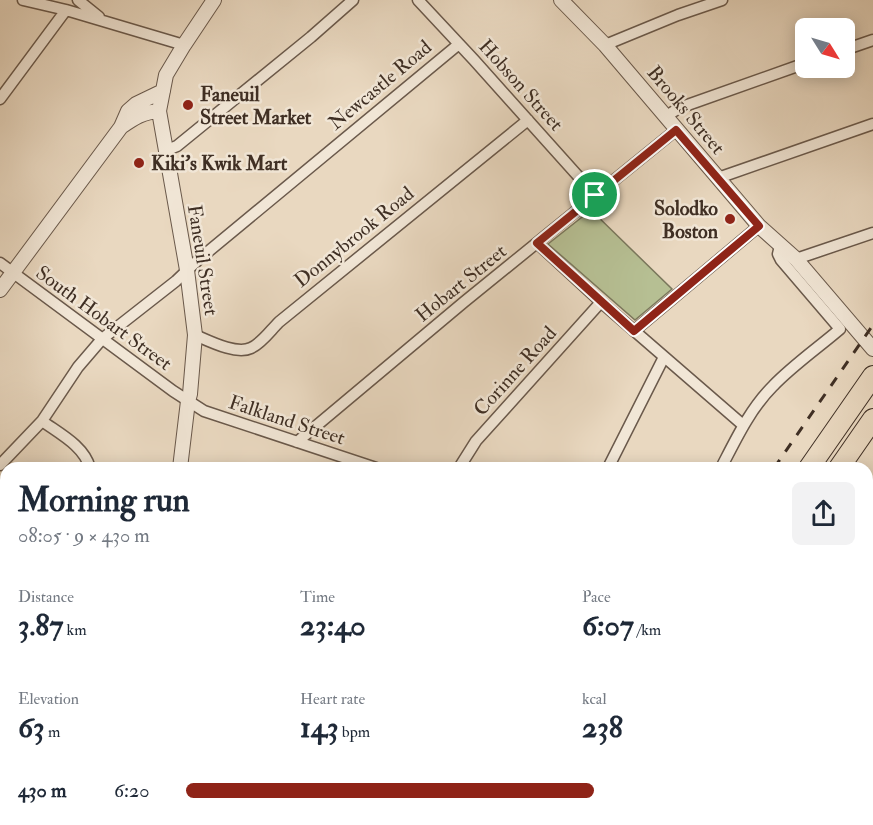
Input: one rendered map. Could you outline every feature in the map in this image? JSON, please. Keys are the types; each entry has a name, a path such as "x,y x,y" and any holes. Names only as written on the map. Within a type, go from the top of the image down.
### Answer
{"highway":[{"path":"814,462 873,376"},
{"path":"843,462 873,419"}],"street":[{"path":"24,0 184,45"},
{"path":"78,0 104,21"},
{"name":"Faneuil Street","path":"181,462 195,335 187,270 159,111 166,75 214,0"},
{"path":"166,150 177,146 353,0"},
{"name":"Hobson Street","path":"418,0 595,195"},
{"name":"Brooks Street","path":"561,0 605,45 759,226 796,260 873,349"},
{"path":"605,45 722,0"},
{"path":"0,99 66,10"},
{"path":"855,46 873,40"},
{"name":"Newcastle Road","path":"3,462 42,421 78,367 102,339 459,44"},
{"path":"665,117 679,108 795,67"},
{"path":"0,290 121,127 128,111 136,104 163,91"},
{"path":"121,127 139,115 159,111"},
{"name":"Donnybrook Road","path":"195,335 241,351 251,348 279,322 528,120"},
{"path":"718,178 873,124"},
{"name":"Hobart Street","path":"297,442 464,302 676,130"},
{"path":"634,331 759,226"},
{"path":"796,260 873,233"},
{"path":"537,243 601,302 743,425 724,462"},
{"name":"Brooks Street","path":"743,425 773,386 840,329 782,262 778,254 780,246"},
{"name":"South Hobart Street","path":"0,264 188,401"},
{"name":"Corinne Road","path":"462,462 476,441 601,302"},
{"path":"611,462 664,357"},
{"name":"Falkland Street","path":"188,401 204,411 358,462"},
{"path":"42,421 79,448 89,462"}],"green space":[{"path":"591,210 672,289 635,320 548,244"}],"railway":[{"path":"778,462 873,325"}],"place":[{"name":"Faneuil Street Market","path":"188,105"},
{"name":"Kiki's Kwik Mart","path":"139,163"},
{"name":"Solodko Boston","path":"730,219"}],"route":[{"path":"676,130 759,226 634,331 537,243 595,195 676,130"}]}
